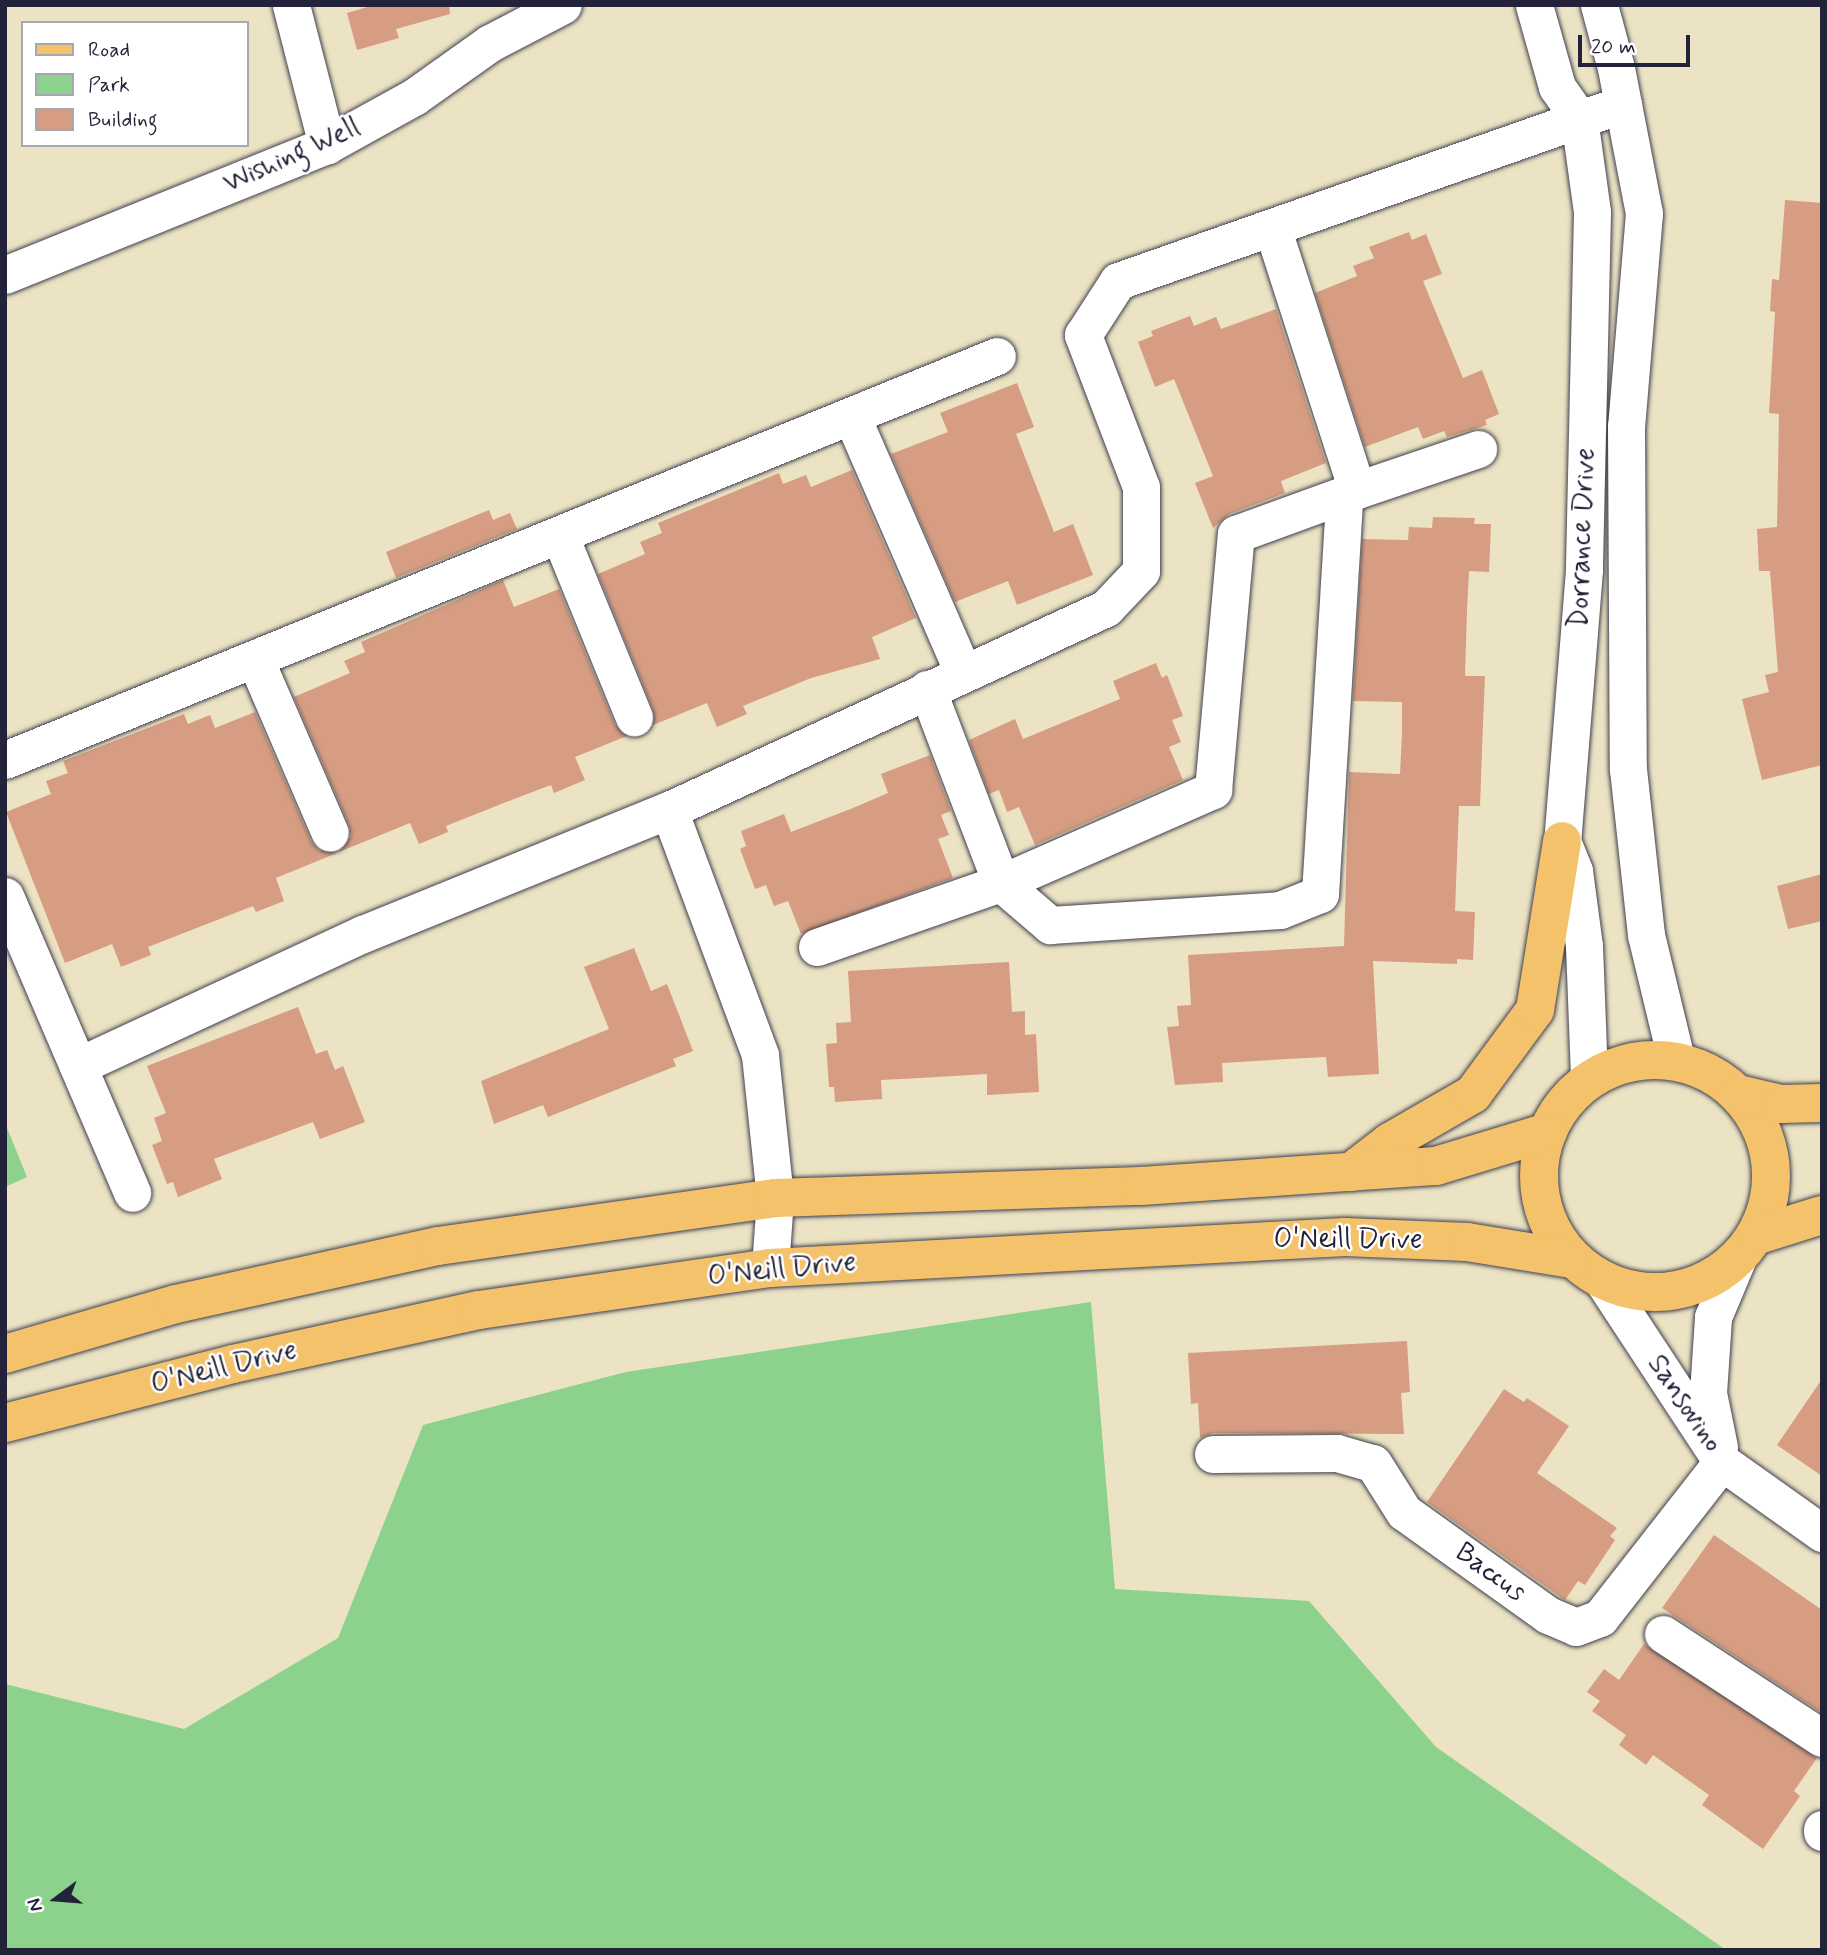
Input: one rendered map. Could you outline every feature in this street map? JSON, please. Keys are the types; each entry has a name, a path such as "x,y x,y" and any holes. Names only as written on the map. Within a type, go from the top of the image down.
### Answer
{"main road":[{"path":"1351,1172 1390,1142 1473,1094 1535,1010 1562,841"},
{"name":"O'Neill Drive","path":"1748,1248 1768,1195 1767,1157 1757,1124 1738,1094 1710,1071 1676,1059 1604,1068 1574,1090 1548,1132 1541,1155 1541,1193 1572,1259 1605,1284 1639,1294 1678,1293 1748,1248 1822,1215"},
{"name":"O'Neill Drive","path":"1738,1094 1781,1104 1822,1103"},
{"path":"5,1354 176,1304 438,1245 775,1198 1142,1186 1436,1166 1548,1132"},
{"name":"O'Neill Drive","path":"5,1423 233,1364 479,1310 769,1268 1345,1237 1467,1242 1572,1259"}],"street":[{"path":"291,5 327,145"},
{"name":"Wishing Well","path":"5,275 327,145 414,97 490,43 563,5"},
{"name":"Dorrance Drive","path":"1534,5 1557,87 1578,118 1592,212 1584,556 1562,841 1574,871 1584,946 1589,1079"},
{"name":"Dorrance Drive","path":"1599,5 1623,104 1644,214 1626,426 1628,769 1646,935 1676,1059"},
{"path":"78,1066 363,934 669,810 1106,608 1141,571 1140,488 1083,335 1118,281 1623,104"},
{"path":"927,689 1001,883 1050,925 1280,910 1320,894 1351,493 1272,227"},
{"path":"5,760 997,356"},
{"path":"852,417 963,673"},
{"path":"817,947 1001,883 1213,790 1236,534 1478,449"},
{"path":"560,536 634,717"},
{"path":"255,659 330,834"},
{"path":"669,810 761,1055 775,1198 769,1268"},
{"path":"5,896 132,1193"},
{"name":"Sansovino","path":"1721,1462 1708,1393 1713,1317 1748,1248"},
{"name":"Sansovino","path":"1605,1284 1721,1462"},
{"name":"Baccus","path":"1213,1454 1337,1453 1373,1462 1404,1512 1548,1615 1576,1627 1600,1618 1721,1462"},
{"path":"1721,1462 1822,1533"},
{"path":"1663,1634 1822,1738"}],"green space":[{"path":"5,1123 27,1177 5,1187"},
{"path":"1091,1302 1115,1589 1309,1601 1436,1747 1726,1950 5,1950 5,1684 184,1729 338,1638 423,1425 626,1372"}],"building":[{"path":"374,5 449,5 450,14 396,29 399,38 357,50 347,13"},
{"path":"1785,200 1822,203 1822,765 1762,780 1742,699 1769,692 1765,675 1778,672 1770,571 1759,571 1757,529 1777,527 1779,414 1769,413 1775,312 1770,311 1772,279 1779,280"},
{"path":"1409,232 1412,240 1426,234 1442,274 1423,281 1463,378 1482,370 1499,414 1485,420 1487,425 1447,437 1444,431 1423,439 1418,427 1365,447 1315,293 1357,276 1353,266 1374,258 1369,247"},
{"path":"1276,309 1326,463 1281,481 1285,493 1229,514 1213,528 1195,483 1213,476 1174,379 1155,387 1138,342 1153,336 1151,331 1190,316 1194,326 1216,317 1221,329"},
{"path":"1017,383 1034,427 1016,434 1054,532 1073,524 1093,575 1017,605 1008,581 955,602 891,454 948,432 940,413"},
{"path":"852,470 916,618 872,637 880,659 811,678 743,706 747,714 717,727 707,703 653,725 653,709 598,574 645,554 640,542 662,533 658,523 779,473 783,484 806,475 811,487"},
{"path":"489,510 493,520 510,513 517,529 396,578 386,552"},
{"path":"1433,517 1475,518 1474,524 1491,524 1489,572 1469,571 1467,610 1465,676 1485,676 1480,806 1459,806 1455,911 1475,912 1473,960 1457,959 1457,964 1373,961 1379,1074 1328,1077 1326,1057 1287,1059 1222,1063 1223,1082 1175,1085 1167,1027 1179,1026 1177,1006 1191,1005 1188,955 1344,946 1349,772 1400,774 1402,734 1402,702 1353,701 1362,539 1408,540 1409,527 1432,528"},
{"path":"503,580 514,607 559,589 615,725 627,736 575,757 585,780 554,793 551,785 446,826 448,832 419,844 410,823 339,852 351,836 349,825 294,697 350,673 344,661 365,652 361,642"},
{"path":"1156,663 1162,678 1167,675 1183,716 1172,720 1181,742 1169,747 1183,780 1035,845 1019,807 1007,812 999,790 989,794 969,740 1015,719 1023,739 1120,699 1113,681"},
{"path":"255,712 311,841 318,850 337,853 276,878 284,901 256,912 253,906 148,947 151,955 121,967 112,944 65,963 6,812 51,794 46,781 68,773 63,761 184,714 188,724 210,715 215,728"},
{"path":"930,755 951,811 941,815 949,835 938,839 953,878 801,934 788,901 774,906 766,885 755,889 740,849 746,846 741,831 784,814 791,832 853,808 888,793 881,774"},
{"path":"1822,874 1822,921 1788,929 1777,886"},
{"path":"634,948 651,991 667,984 693,1051 673,1059 676,1066 548,1117 543,1105 494,1124 481,1081 609,1029 584,967"},
{"path":"1009,962 1012,1012 1025,1011 1025,1035 1036,1034 1039,1092 987,1095 987,1074 881,1080 882,1099 835,1102 834,1087 829,1087 826,1044 837,1043 836,1023 851,1022 848,971"},
{"path":"298,1007 316,1054 327,1050 335,1070 343,1066 365,1122 320,1139 313,1122 214,1159 222,1179 178,1197 173,1182 167,1184 152,1145 162,1141 154,1118 166,1113 147,1066"},
{"path":"1407,1341 1410,1392 1401,1393 1404,1434 1213,1433 1200,1438 1198,1403 1191,1404 1188,1353"},
{"path":"1822,1379 1822,1476 1777,1445"},
{"path":"1504,1389 1524,1402 1527,1398 1569,1426 1537,1473 1617,1528 1610,1536 1615,1540 1585,1585 1578,1581 1565,1600 1427,1502"},
{"path":"1714,1535 1822,1610 1822,1713 1662,1608"},
{"path":"1644,1644 1817,1758 1794,1791 1800,1796 1763,1849 1702,1805 1709,1795 1653,1755 1646,1765 1619,1745 1626,1735 1592,1711 1600,1701 1587,1692 1604,1669 1619,1680"}]}
